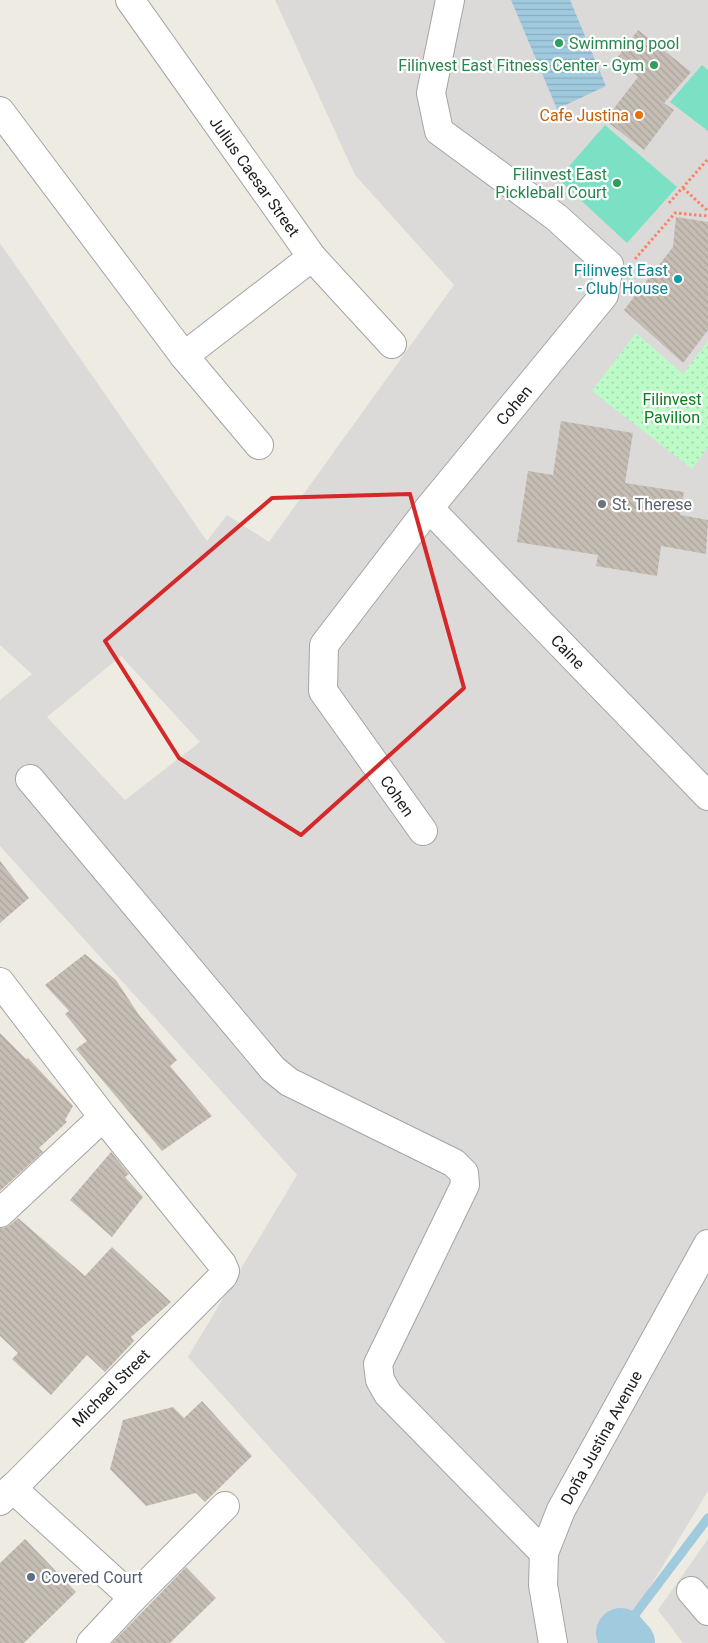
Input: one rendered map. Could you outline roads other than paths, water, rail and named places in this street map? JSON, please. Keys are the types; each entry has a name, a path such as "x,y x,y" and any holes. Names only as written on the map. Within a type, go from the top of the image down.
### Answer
{"street":[{"name":"Julius Caesar Street","path":"130,0 312,257 392,344"},
{"name":"Cohen","path":"422,831 323,691 324,645 429,508 604,295 609,265 556,217 439,131 432,93 450,0"},
{"path":"0,111 184,356 260,445"},
{"path":"184,356 312,257"},
{"name":"Caine","path":"429,508 708,796"},
{"path":"30,779 273,1069 289,1082 454,1163 464,1173 465,1185 378,1364 380,1380 388,1394 544,1553"},
{"path":"0,982 103,1117 0,1213"},
{"name":"Michael Street","path":"6,1494 222,1276 224,1270 222,1264 103,1117"},
{"name":"Doña Justina Avenue","path":"553,1640 543,1585 544,1553 561,1510 708,1244"},
{"path":"6,1494 133,1598"},
{"path":"91,1643 225,1506"}],"water":[{"name":"Swimming pool","path":"511,0 570,0 606,86 557,109"}],"waterway":[{"path":"611,1643 621,1633 708,1518"},
{"path":"621,1633 630,1643"}],"place":[{"name":"Swimming pool","path":"559,43"},
{"name":"Filinvest East Fitness Center - Gym","path":"654,65"},
{"name":"Cafe Justina","path":"639,115"},
{"name":"Filinvest East Pickleball Court","path":"617,183"},
{"name":"Filinvest East - Club House","path":"678,279"},
{"name":"St. Therese","path":"602,504"},
{"name":"Covered Court","path":"31,1577"}],"park label":[{"name":"Filinvest Pavilion","path":"672,408"}]}
